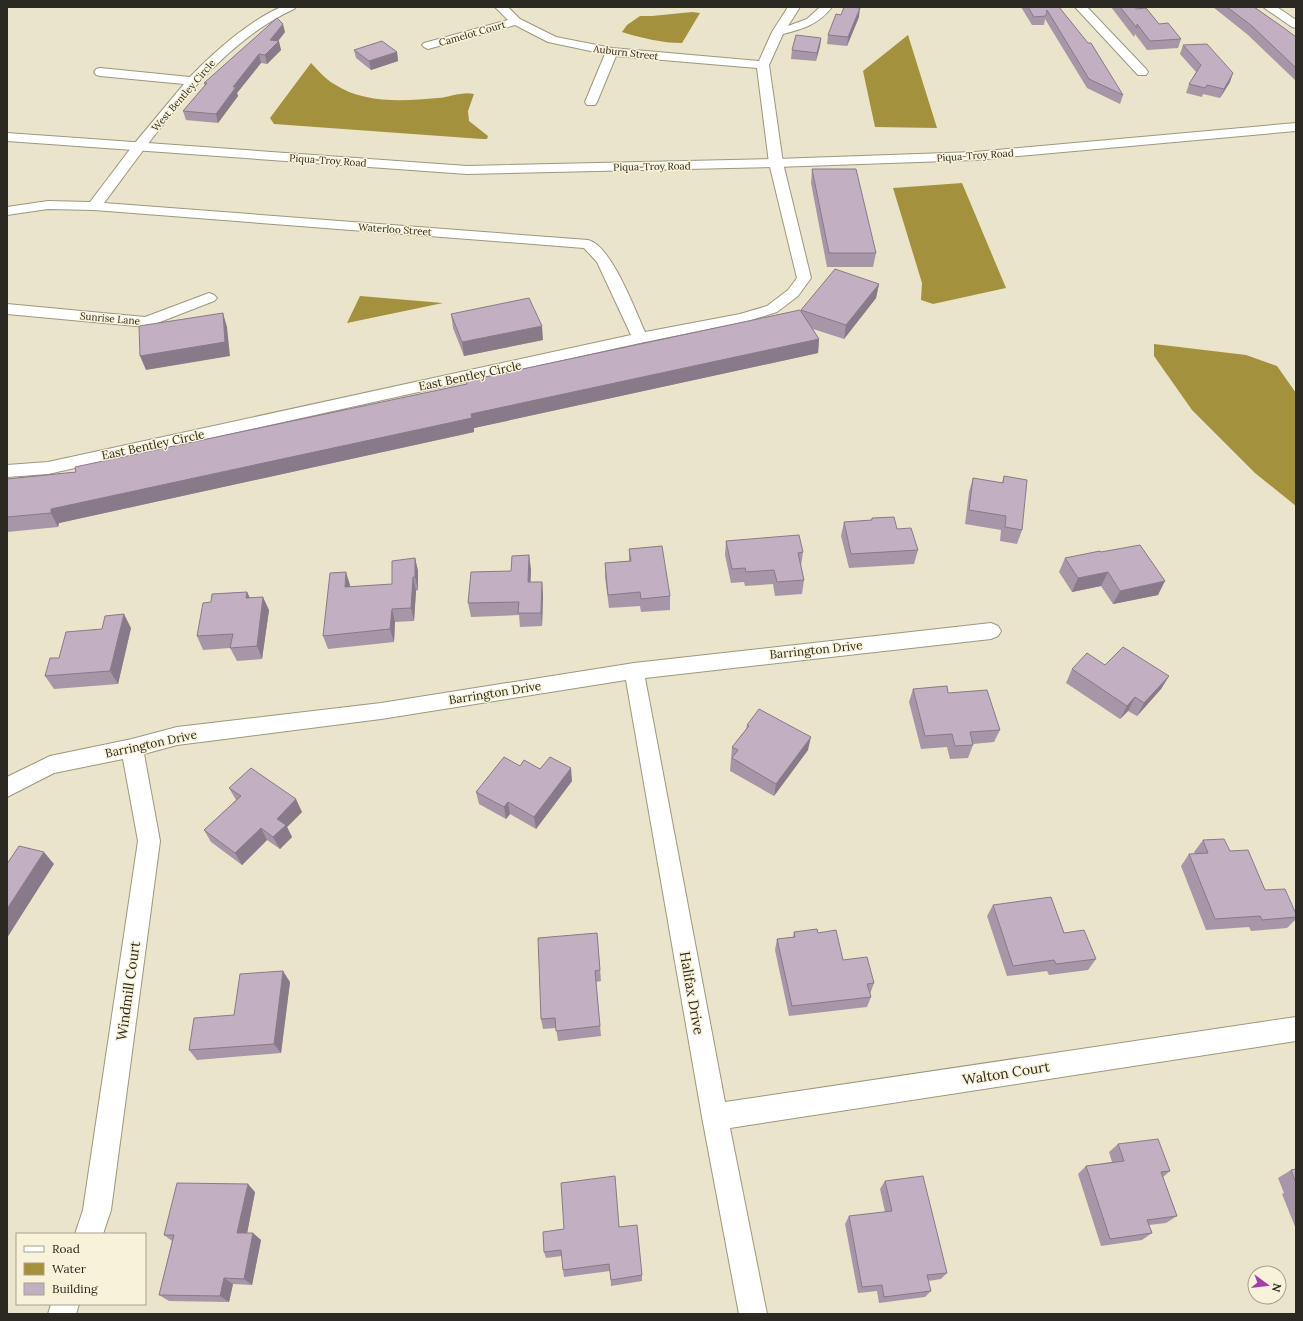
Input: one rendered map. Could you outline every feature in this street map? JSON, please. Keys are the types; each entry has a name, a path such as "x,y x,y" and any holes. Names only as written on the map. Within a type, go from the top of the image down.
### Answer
{"street":[{"path":"261,7 272,15"},
{"name":"West Bentley Circle","path":"139,147 193,81 216,57 272,15 290,7"},
{"name":"Auburn Street","path":"501,7 516,21 552,40 612,52 763,65"},
{"path":"776,163 763,65 778,32 794,7"},
{"path":"778,32 809,23 821,15 826,7"},
{"path":"1081,7 1142,72"},
{"path":"1269,7 1296,25"},
{"name":"Camelot Court","path":"428,45 516,21"},
{"path":"591,102 612,52"},
{"path":"100,72 193,81"},
{"name":"Piqua-Troy Road","path":"7,137 468,170 776,163 975,156 1296,127"},
{"path":"7,211 48,205 94,206 139,147"},
{"name":"East Bentley Circle","path":"7,471 48,468 772,309 793,293 804,278 776,163"},
{"name":"Waterloo Street","path":"94,206 588,244 604,260 640,338"},
{"name":"Sunrise Lane","path":"7,309 147,322 208,298"},
{"name":"Barrington Drive","path":"7,788 50,765 132,748 176,736 381,711 634,671 992,631"},
{"name":"Halifax Drive","path":"634,671 715,1117 753,1314"},
{"name":"Windmill Court","path":"89,1233 97,1210 149,842 132,748"},
{"name":"Walton Court","path":"715,1117 1296,1029"}],"water":[{"path":"692,12 700,13 682,43 652,40 622,32 627,25 640,16"},
{"path":"908,35 937,128 875,127 863,71"},
{"path":"311,63 334,84 358,95 371,98 384,100 412,100 438,98 465,93 474,94 468,111 469,121 488,136 487,139 274,124 270,118"},
{"path":"962,183 1006,288 933,304 921,300 922,283 893,188"},
{"path":"360,296 443,303 347,323"},
{"path":"1154,344 1246,355 1277,366 1296,393 1296,506 1255,473 1192,410 1154,356"}],"building":[{"path":"844,7 860,8 848,37 828,35 836,14 841,15"},
{"path":"1028,7 1059,7 1088,43 1091,43 1123,95 1089,79 1047,10 1046,16 1034,17"},
{"path":"1120,7 1136,7 1136,9 1146,8 1159,24 1168,23 1181,39 1150,41 1137,24 1137,28"},
{"path":"1227,7 1254,7 1296,37 1296,68 1252,26"},
{"path":"277,18 283,24 270,40 279,41 265,55 259,54 233,87 236,87 216,114 183,111 207,83 204,83"},
{"path":"796,35 821,38 817,53 792,50"},
{"path":"382,41 397,52 369,61 354,50"},
{"path":"1207,44 1233,73 1224,89 1207,85 1205,88 1189,84 1201,65 1183,45"},
{"path":"812,169 856,169 876,253 829,253"},
{"path":"835,269 879,284 846,325 801,310"},
{"path":"529,298 542,326 462,342 451,314"},
{"path":"800,310 819,339 471,414 472,418 51,509 51,513 7,517 7,479 76,472 75,467 467,384 466,381"},
{"path":"223,313 225,342 140,356 139,326"},
{"path":"1004,476 1027,480 1022,530 1005,527 1006,516 969,510 973,478 1003,483"},
{"path":"894,517 897,529 911,528 918,550 851,554 844,522"},
{"path":"799,535 803,552 798,553 804,580 777,582 774,570 746,572 745,568 732,569 726,541"},
{"path":"1140,545 1165,581 1120,591 1108,572 1078,578 1065,558 1100,551"},
{"path":"662,546 670,596 641,599 640,592 608,595 605,563 631,561 629,549"},
{"path":"529,555 528,582 542,582 541,613 518,613 519,602 468,603 471,572 511,571 512,556"},
{"path":"415,558 415,577 413,577 411,608 392,609 390,629 323,636 330,573 346,572 345,587 392,584 392,561"},
{"path":"247,592 246,598 263,597 257,646 230,648 233,634 197,636 203,603 211,602 212,594"},
{"path":"124,614 110,671 45,676 50,658 59,658 66,632 102,629 105,616"},
{"path":"1123,647 1169,676 1144,703 1135,697 1127,706 1072,669 1087,653 1105,665"},
{"path":"947,686 948,693 987,690 1000,730 970,732 973,745 955,746 952,734 925,736 913,689"},
{"path":"759,709 811,737 776,784 732,758 738,750 732,747 749,726 747,725"},
{"path":"504,757 520,766 524,760 540,769 550,757 571,768 534,817 508,802 504,807 476,792"},
{"path":"251,768 296,799 277,819 286,825 273,837 261,828 235,853 204,830 241,796 229,788"},
{"path":"1224,839 1230,851 1248,850 1265,890 1285,889 1296,917 1262,920 1260,916 1215,919 1189,854 1208,853 1203,840"},
{"path":"19,846 44,852 7,909 7,864"},
{"path":"1051,897 1064,933 1084,930 1096,959 1056,964 1054,960 1013,966 993,905"},
{"path":"817,929 818,933 836,930 843,960 867,957 874,983 867,984 871,997 792,1006 777,939 795,937 794,932"},
{"path":"597,933 600,970 595,971 600,1026 556,1031 555,1018 541,1019 538,938"},
{"path":"283,971 274,1044 189,1050 194,1018 234,1015 240,974"},
{"path":"1158,1139 1170,1171 1161,1172 1177,1216 1147,1220 1152,1233 1110,1239 1086,1166 1124,1161 1118,1144"},
{"path":"1296,1169 1296,1183 1291,1170"},
{"path":"615,1176 619,1227 637,1225 642,1275 611,1280 609,1264 563,1270 561,1250 544,1252 543,1232 564,1229 561,1183"},
{"path":"923,1176 947,1273 927,1275 931,1291 884,1297 882,1285 862,1287 849,1216 892,1211 885,1181"},
{"path":"177,1183 248,1184 237,1233 253,1233 244,1279 224,1278 220,1296 159,1295 174,1235 164,1235"}]}
